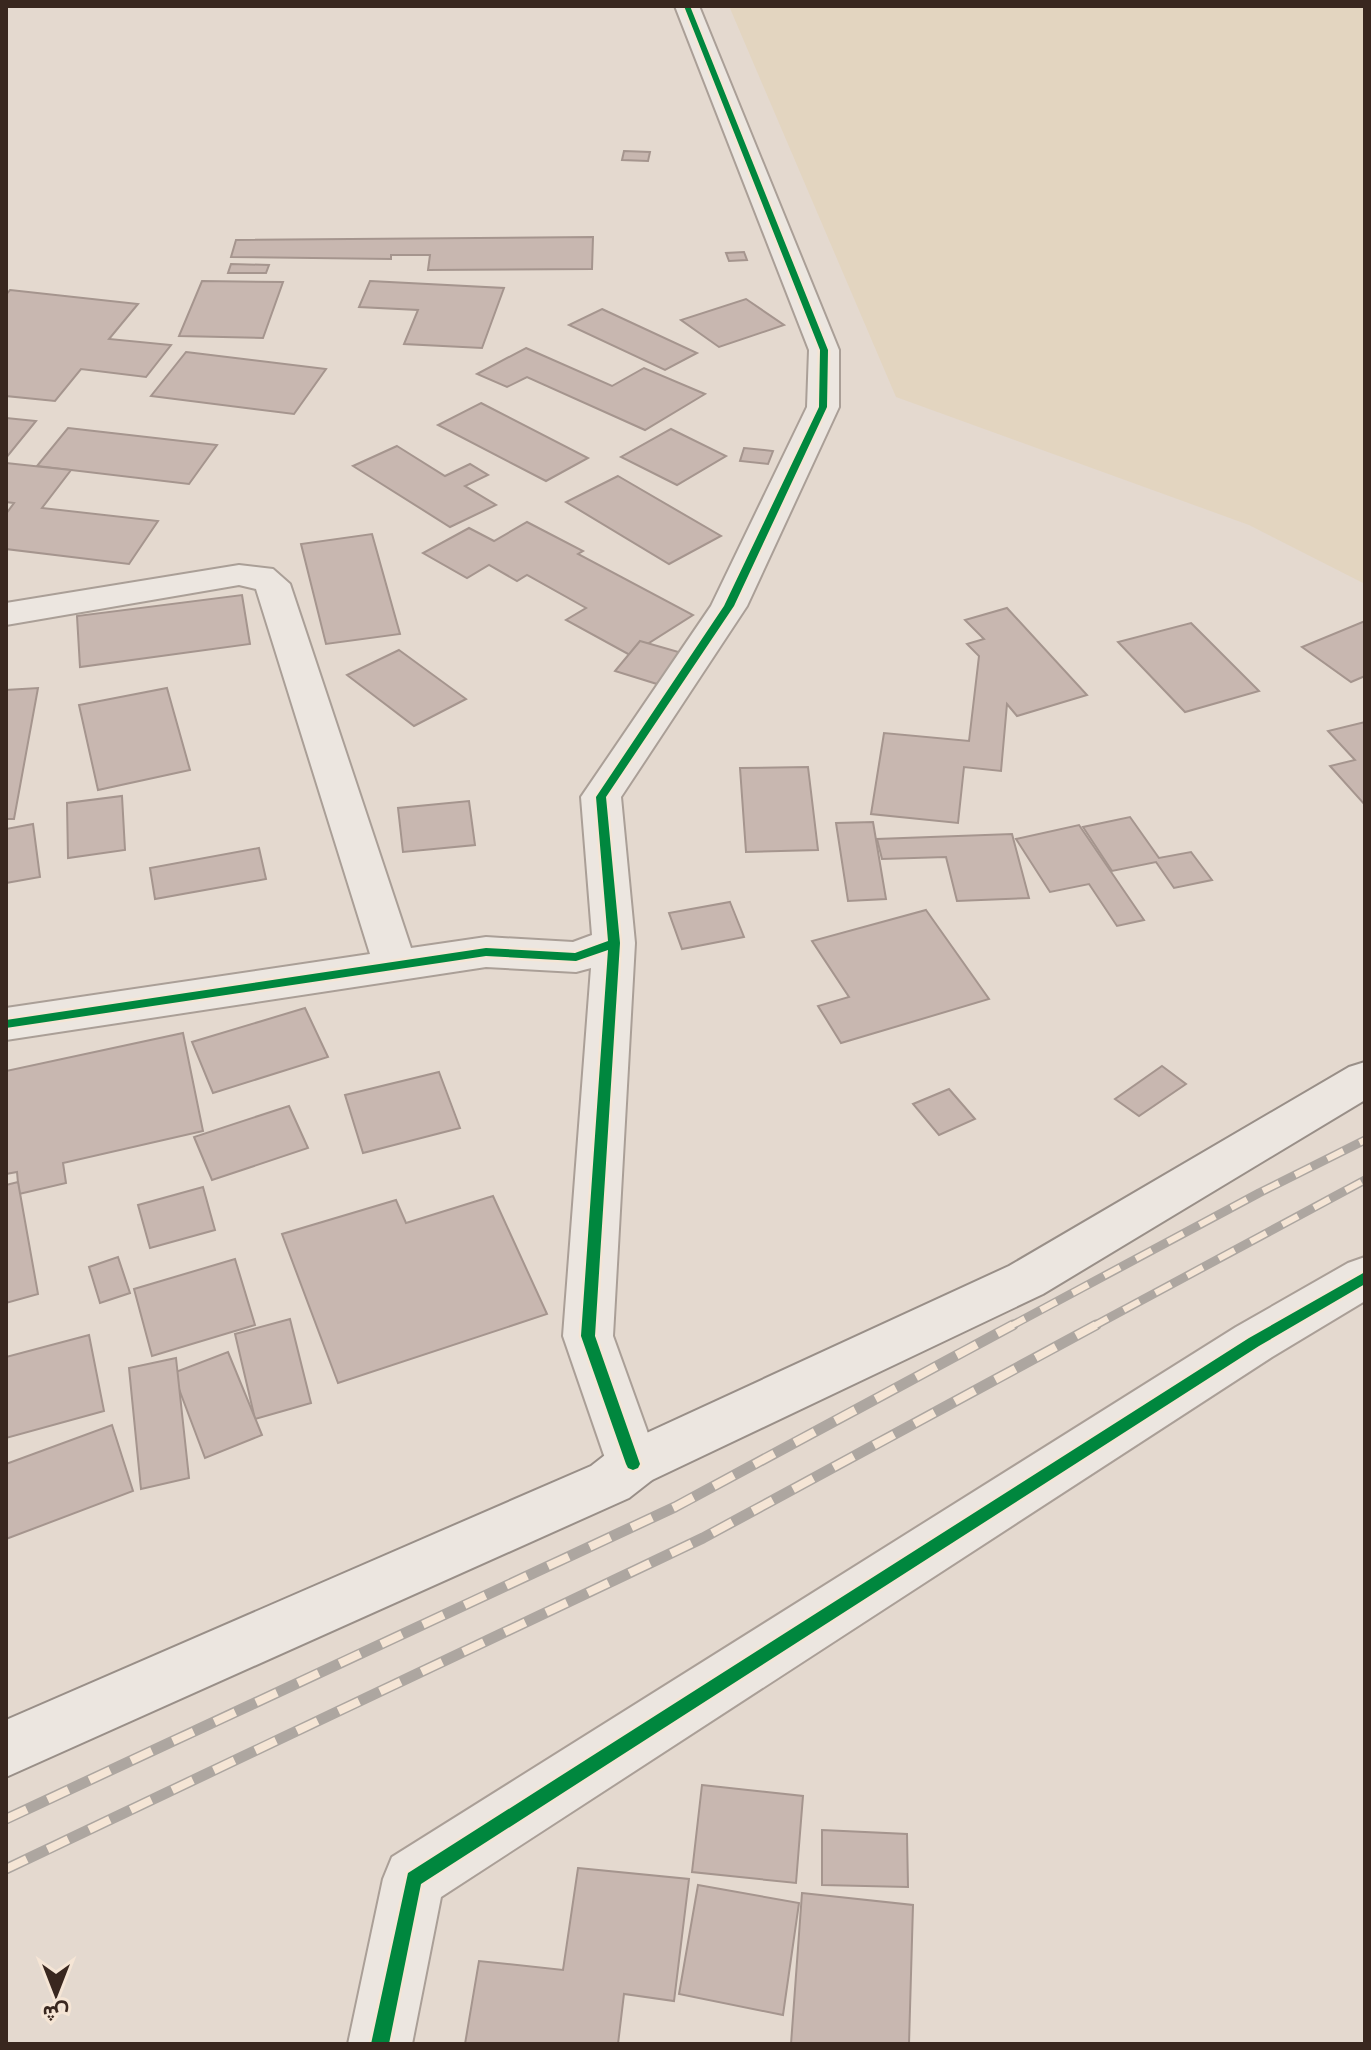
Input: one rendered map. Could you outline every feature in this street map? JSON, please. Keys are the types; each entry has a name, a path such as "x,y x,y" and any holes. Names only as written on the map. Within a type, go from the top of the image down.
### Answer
{"street":[{"path":"633,1464 588,1336 614,943 601,797 729,606 823,407 824,350 687,6"},
{"path":"6,614 239,575 261,576 272,584 395,966"},
{"path":"6,1024 486,952 576,957 614,943"},
{"path":"6,1749 610,1482 633,1464 1026,1280 1365,1079"},
{"path":"380,2044 414,1879 1254,1342 1365,1277"}],"shaded area":[{"path":"729,6 1365,6 1365,584 1249,525 896,397"}],"building":[{"path":"624,151 650,152 648,161 622,160"},
{"path":"593,237 592,269 428,270 430,255 391,255 391,259 231,257 236,240"},
{"path":"744,252 747,260 729,261 726,253"},
{"path":"231,264 269,265 266,273 228,273"},
{"path":"202,281 283,282 263,338 179,336"},
{"path":"370,281 504,288 482,348 404,344 418,310 359,307"},
{"path":"10,290 138,304 109,339 171,345 146,377 81,369 55,401 6,396 6,295"},
{"path":"746,299 784,325 719,347 681,320"},
{"path":"602,309 697,353 665,370 569,325"},
{"path":"526,348 612,386 644,368 705,394 645,430 527,377 507,387 477,374"},
{"path":"186,352 326,369 294,414 151,396"},
{"path":"481,403 588,458 546,481 438,425"},
{"path":"6,418 36,421 6,458"},
{"path":"68,428 217,445 189,484 37,466"},
{"path":"671,429 726,456 677,485 621,457"},
{"path":"397,446 445,476 470,464 488,475 465,486 496,505 450,527 353,466"},
{"path":"744,448 773,451 768,464 740,461"},
{"path":"6,463 71,470 42,508 158,521 129,564 6,549 6,514 14,503 6,502"},
{"path":"618,476 721,536 669,564 566,502"},
{"path":"527,522 583,551 578,554 693,615 630,655 566,620 586,608 527,575 517,581 489,565 467,578 423,553 469,528 494,541"},
{"path":"372,534 400,634 326,644 301,544"},
{"path":"242,595 250,644 80,667 77,616"},
{"path":"1007,608 1087,695 1017,716 1007,704 1001,771 964,767 958,823 871,814 884,733 969,741 979,656 967,644 984,639 965,620"},
{"path":"1365,621 1365,676 1351,682 1302,647"},
{"path":"1191,623 1259,691 1185,712 1118,642"},
{"path":"640,641 682,653 657,684 615,671"},
{"path":"399,650 466,699 414,726 347,675"},
{"path":"38,688 14,819 6,819 6,690"},
{"path":"167,688 190,770 98,790 79,705"},
{"path":"1365,722 1365,805 1330,766 1355,760 1328,731"},
{"path":"808,767 818,850 746,852 740,768"},
{"path":"122,796 125,850 68,858 67,803"},
{"path":"469,801 475,845 403,852 398,808"},
{"path":"1130,817 1159,858 1191,852 1212,880 1174,888 1156,862 1112,871 1083,827"},
{"path":"873,822 886,899 848,901 836,823"},
{"path":"33,824 40,877 6,883 6,829"},
{"path":"1079,825 1144,920 1117,926 1089,884 1050,892 1016,839"},
{"path":"1012,834 1029,898 957,901 946,857 882,859 877,839"},
{"path":"259,848 266,879 155,899 150,868"},
{"path":"730,902 744,937 682,949 669,913"},
{"path":"926,910 989,999 841,1043 818,1006 849,997 812,941"},
{"path":"305,1008 328,1057 213,1093 192,1042"},
{"path":"183,1033 203,1131 63,1163 66,1183 19,1194 17,1172 6,1174 6,1071"},
{"path":"1162,1066 1186,1084 1139,1116 1115,1099"},
{"path":"439,1072 460,1128 363,1153 345,1095"},
{"path":"949,1089 975,1119 939,1135 913,1104"},
{"path":"289,1106 308,1148 212,1180 194,1137"},
{"path":"18,1182 38,1294 6,1303 6,1185"},
{"path":"203,1187 215,1230 150,1248 138,1205"},
{"path":"493,1196 547,1314 338,1383 282,1234 396,1200 406,1223"},
{"path":"118,1257 130,1293 100,1303 89,1267"},
{"path":"235,1259 255,1325 152,1356 134,1289"},
{"path":"290,1319 311,1403 255,1419 235,1334"},
{"path":"89,1335 104,1411 6,1438 6,1357"},
{"path":"228,1352 262,1435 205,1458 173,1373"},
{"path":"176,1358 189,1478 141,1489 129,1368"},
{"path":"112,1425 133,1491 6,1539 6,1464"},
{"path":"702,1785 803,1796 796,1883 692,1872"},
{"path":"822,1830 907,1834 908,1887 822,1885"},
{"path":"578,1868 689,1879 674,2001 624,1994 618,2044 465,2044 479,1961 563,1970"},
{"path":"698,1885 799,1903 783,2015 679,1994"},
{"path":"802,1893 913,1905 909,2044 791,2044"}],"railway":[{"path":"1009,1327 1365,1140"},
{"path":"1092,1327 1365,1180"},
{"path":"6,1819 675,1507 1013,1325"},
{"path":"6,1869 703,1538 1096,1325"}],"cycle path":[{"path":"614,943 601,797 729,606 823,407 824,350 687,6"},
{"path":"6,1024 486,952 576,957 614,943 588,1336 633,1464"},
{"path":"380,2044 414,1879 1254,1342 1365,1277"}]}
